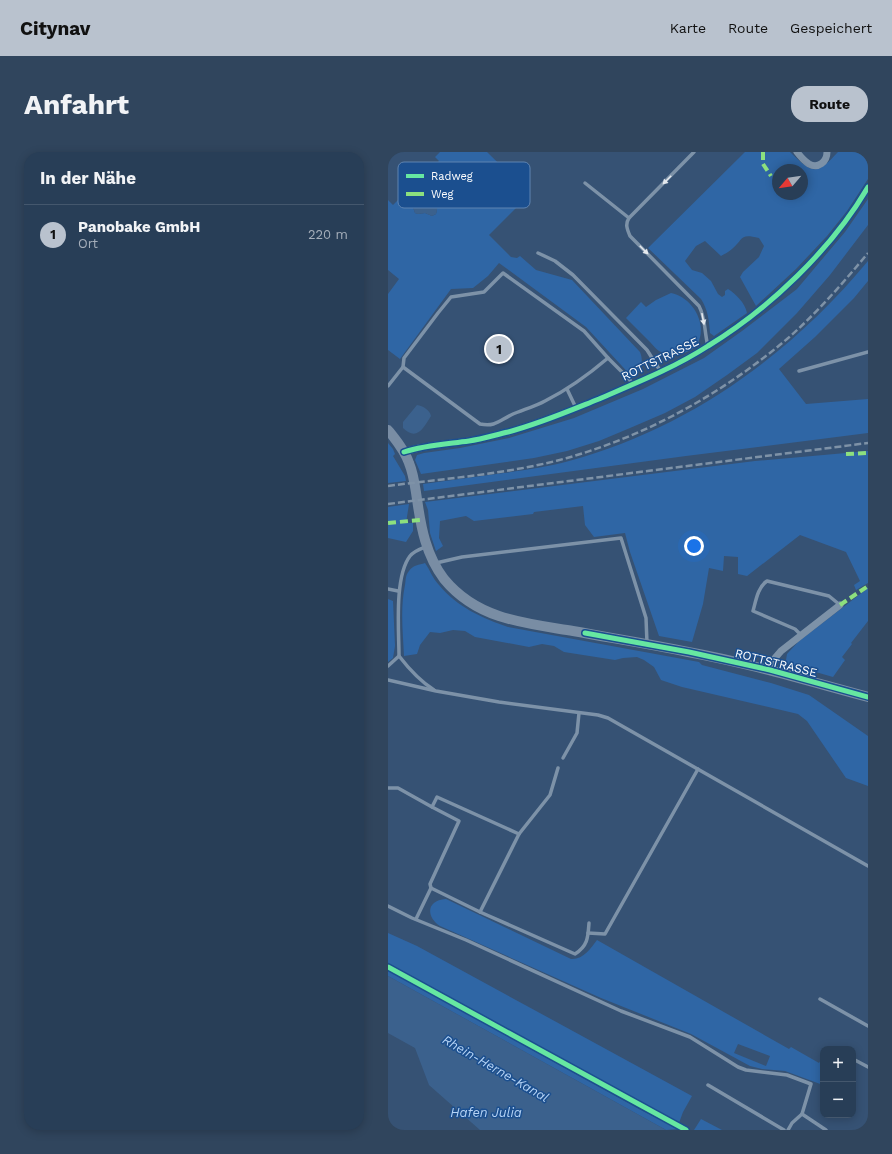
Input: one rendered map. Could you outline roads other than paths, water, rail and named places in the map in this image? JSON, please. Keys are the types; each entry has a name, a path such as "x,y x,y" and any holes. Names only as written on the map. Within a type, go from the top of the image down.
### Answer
{"street":[{"path":"797,152 807,164 813,166 824,162 827,157 827,152"},
{"name":"ROTTSTRASSE","path":"404,452 418,447 471,440 509,432 576,408 632,385 661,372 708,346 754,314 796,277 844,222 868,187"},
{"name":"ROTTSTRASSE","path":"388,430 404,452 413,474 420,520 426,546 434,564 443,578 458,594 485,611 498,616 539,626 647,644 770,670 868,697"},
{"path":"770,670 775,658 781,651 840,605"}],"lane":[{"path":"694,152 626,222 630,236 699,306 703,314 708,346"},
{"path":"586,183 629,218"},
{"path":"538,253 555,261 573,275 647,350 661,372"},
{"path":"388,386 403,367 404,358 451,297 484,292 502,273 584,331 630,380 632,385"},
{"path":"799,371 868,352"},
{"path":"403,367 480,424 488,426 544,402 568,389 585,378 608,358"},
{"path":"568,389 576,408"},
{"path":"434,564 462,557 621,538 646,618 647,644"},
{"path":"426,546 414,552 409,557 398,591 399,656 408,668 424,683 436,691"},
{"path":"801,635 795,630 754,611 757,595 763,584 767,581 829,596 840,605"},
{"path":"388,589 398,591"},
{"path":"388,666 399,656"},
{"path":"388,680 436,691 499,702 598,715 608,718 868,866"},
{"path":"564,758 577,733 579,713"},
{"path":"480,912 519,834 550,795 558,768"},
{"path":"588,933 605,934 698,769"},
{"path":"388,788 398,788 458,821 430,884 431,888 416,919"},
{"path":"432,807 437,797 519,834"},
{"path":"431,888 480,912 575,954 582,949 588,938 589,923"},
{"path":"388,906 621,1011 690,1037 746,1070 787,1075 811,1084 802,1114 792,1123 788,1130"},
{"path":"820,999 868,1026"},
{"path":"856,1061 868,1067"},
{"path":"708,1085 784,1130"},
{"path":"802,1114 826,1130"}],"water":[{"path":"413,208 437,208 436,214 432,216 425,213 415,213"},
{"path":"417,405 426,409 431,416 420,431 412,434 403,428 403,422"},
{"path":"388,976 666,1130 480,1130 429,1085 415,1048 388,1033"}],"railway":[{"path":"388,486 523,468 567,458 627,437 655,424 711,394 762,359 787,339 829,298 868,253"},
{"path":"388,504 868,443"}],"place":[{"name":"Panobake GmbH","path":"499,349"}],"water label":[{"name":"Rhein-Herne-Kanal","path":"496,1068"},
{"name":"Hafen Julia","path":"486,1112"}]}
